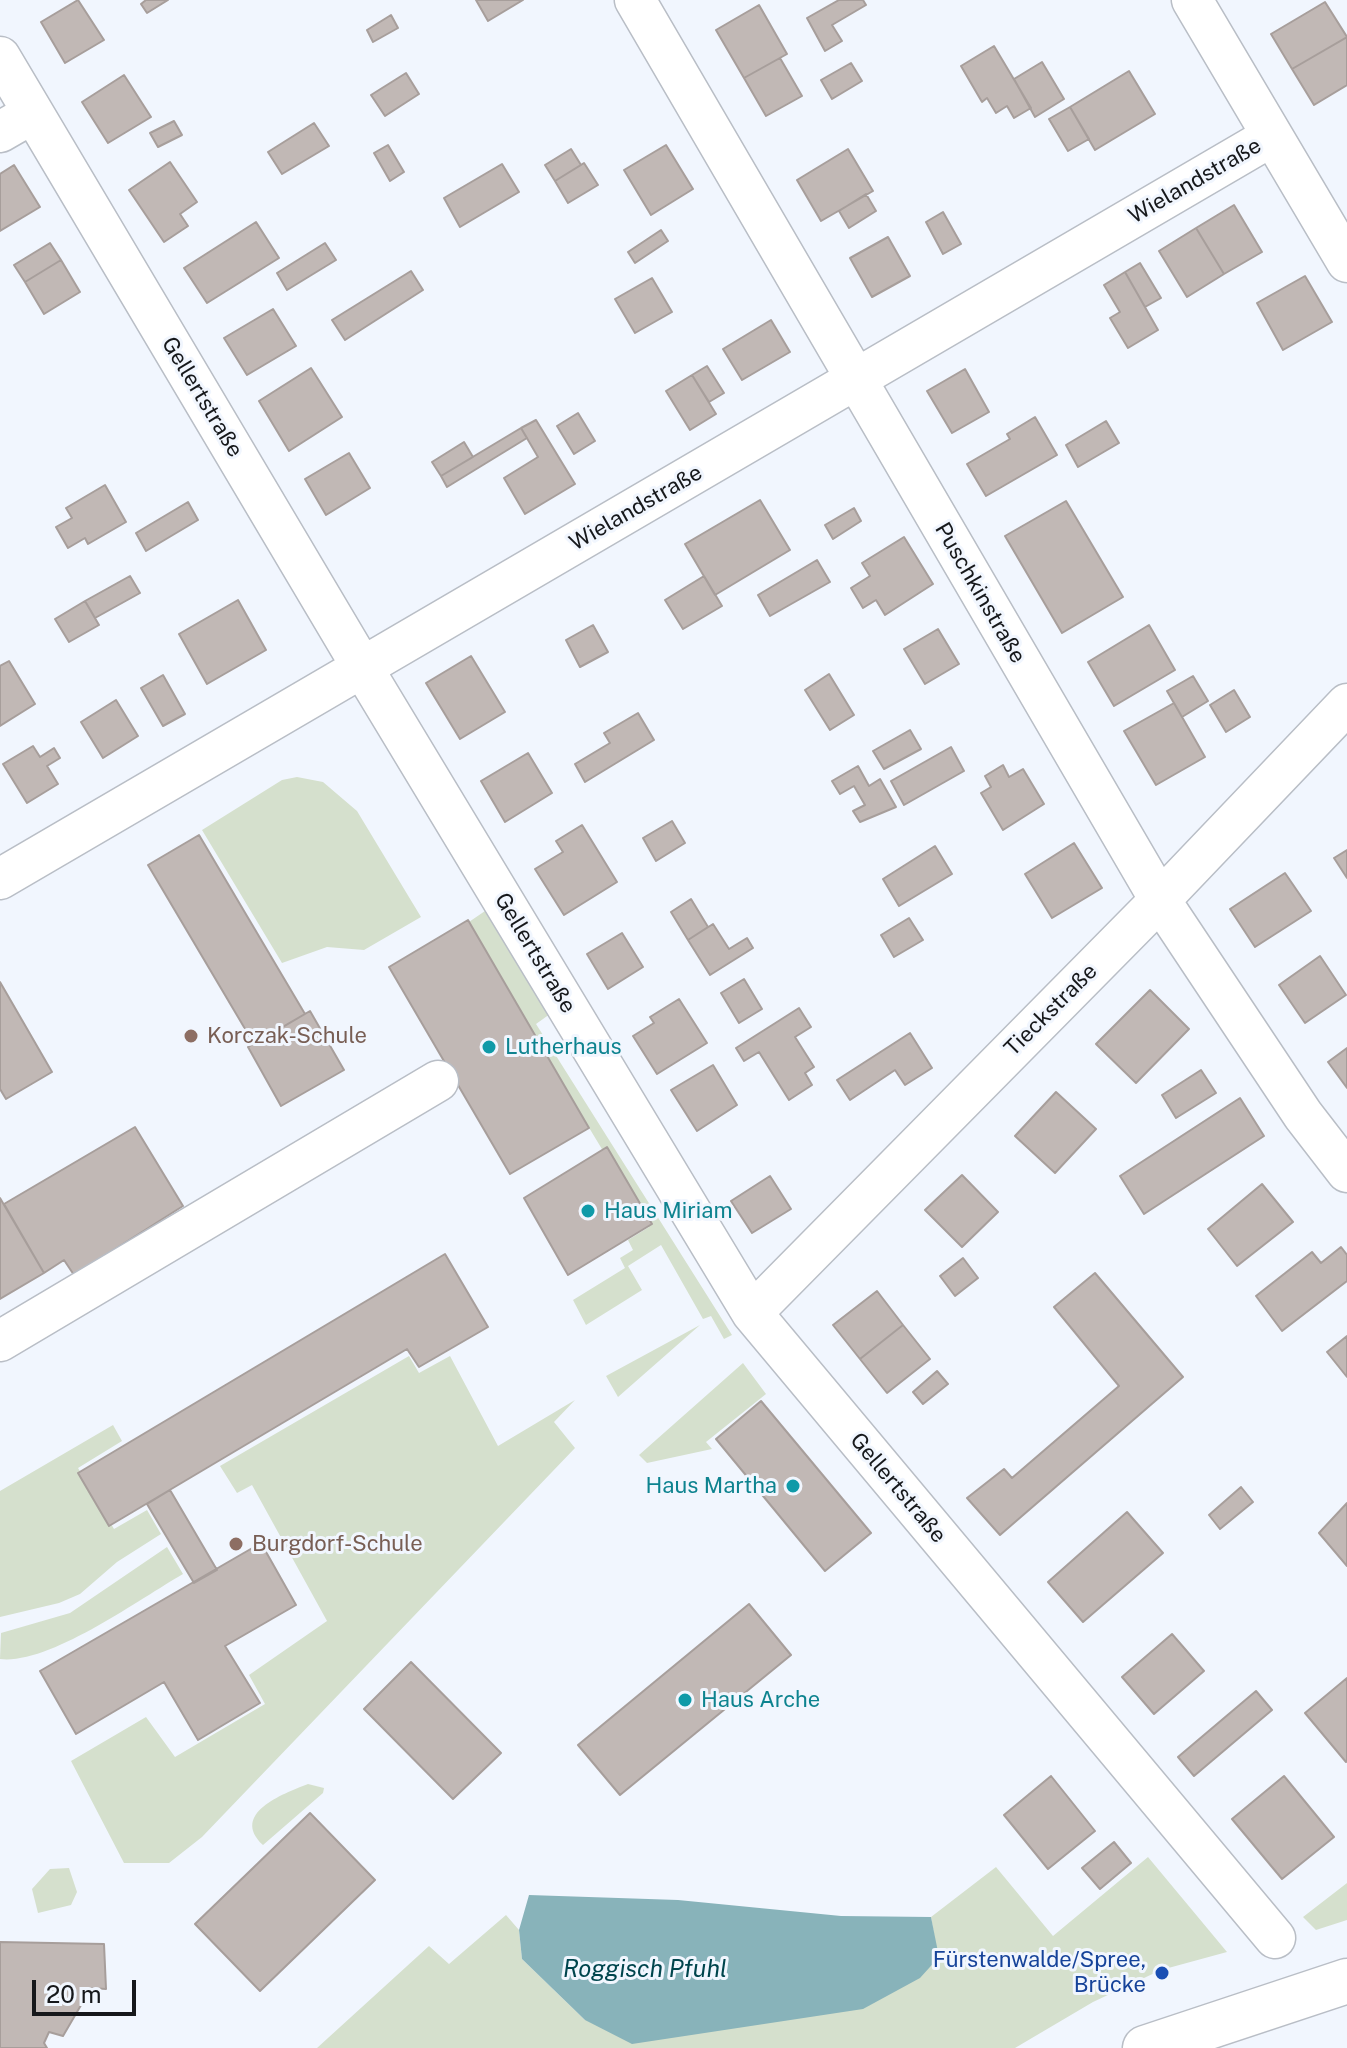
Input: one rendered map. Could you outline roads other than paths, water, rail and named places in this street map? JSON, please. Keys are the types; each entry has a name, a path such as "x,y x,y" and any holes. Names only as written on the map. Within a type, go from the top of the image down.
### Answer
{"main road":[{"path":"1145,2048 1347,1981"}],"street":[{"name":"Puschkinstraße","path":"635,0 1160,900 1303,1115 1347,1172"},
{"path":"1192,0 1347,262"},
{"name":"Gellertstraße","path":"0,57 16,122 362,667 752,1313 1275,1938"},
{"name":"Wielandstraße","path":"1,876 1272,136"},
{"name":"Tieckstraße","path":"752,1313 1160,900 1347,704"},
{"path":"0,1341 438,1081"}],"water":[{"name":"Roggisch Pfuhl","path":"529,1895 678,1900 841,1916 931,1917 939,1957 920,1978 863,2009 632,2044 585,2020 522,1959 519,1930"}],"place":[{"name":"Korczak-Schule","path":"191,1036"},
{"name":"Lutherhaus","path":"489,1047"},
{"name":"Haus Miriam","path":"588,1211"},
{"name":"Haus Martha","path":"793,1486"},
{"name":"Burgdorf-Schule","path":"236,1544"},
{"name":"Haus Arche","path":"685,1700"},
{"name":"Fürstenwalde/Spree, Brücke","path":"1162,1973"}]}
